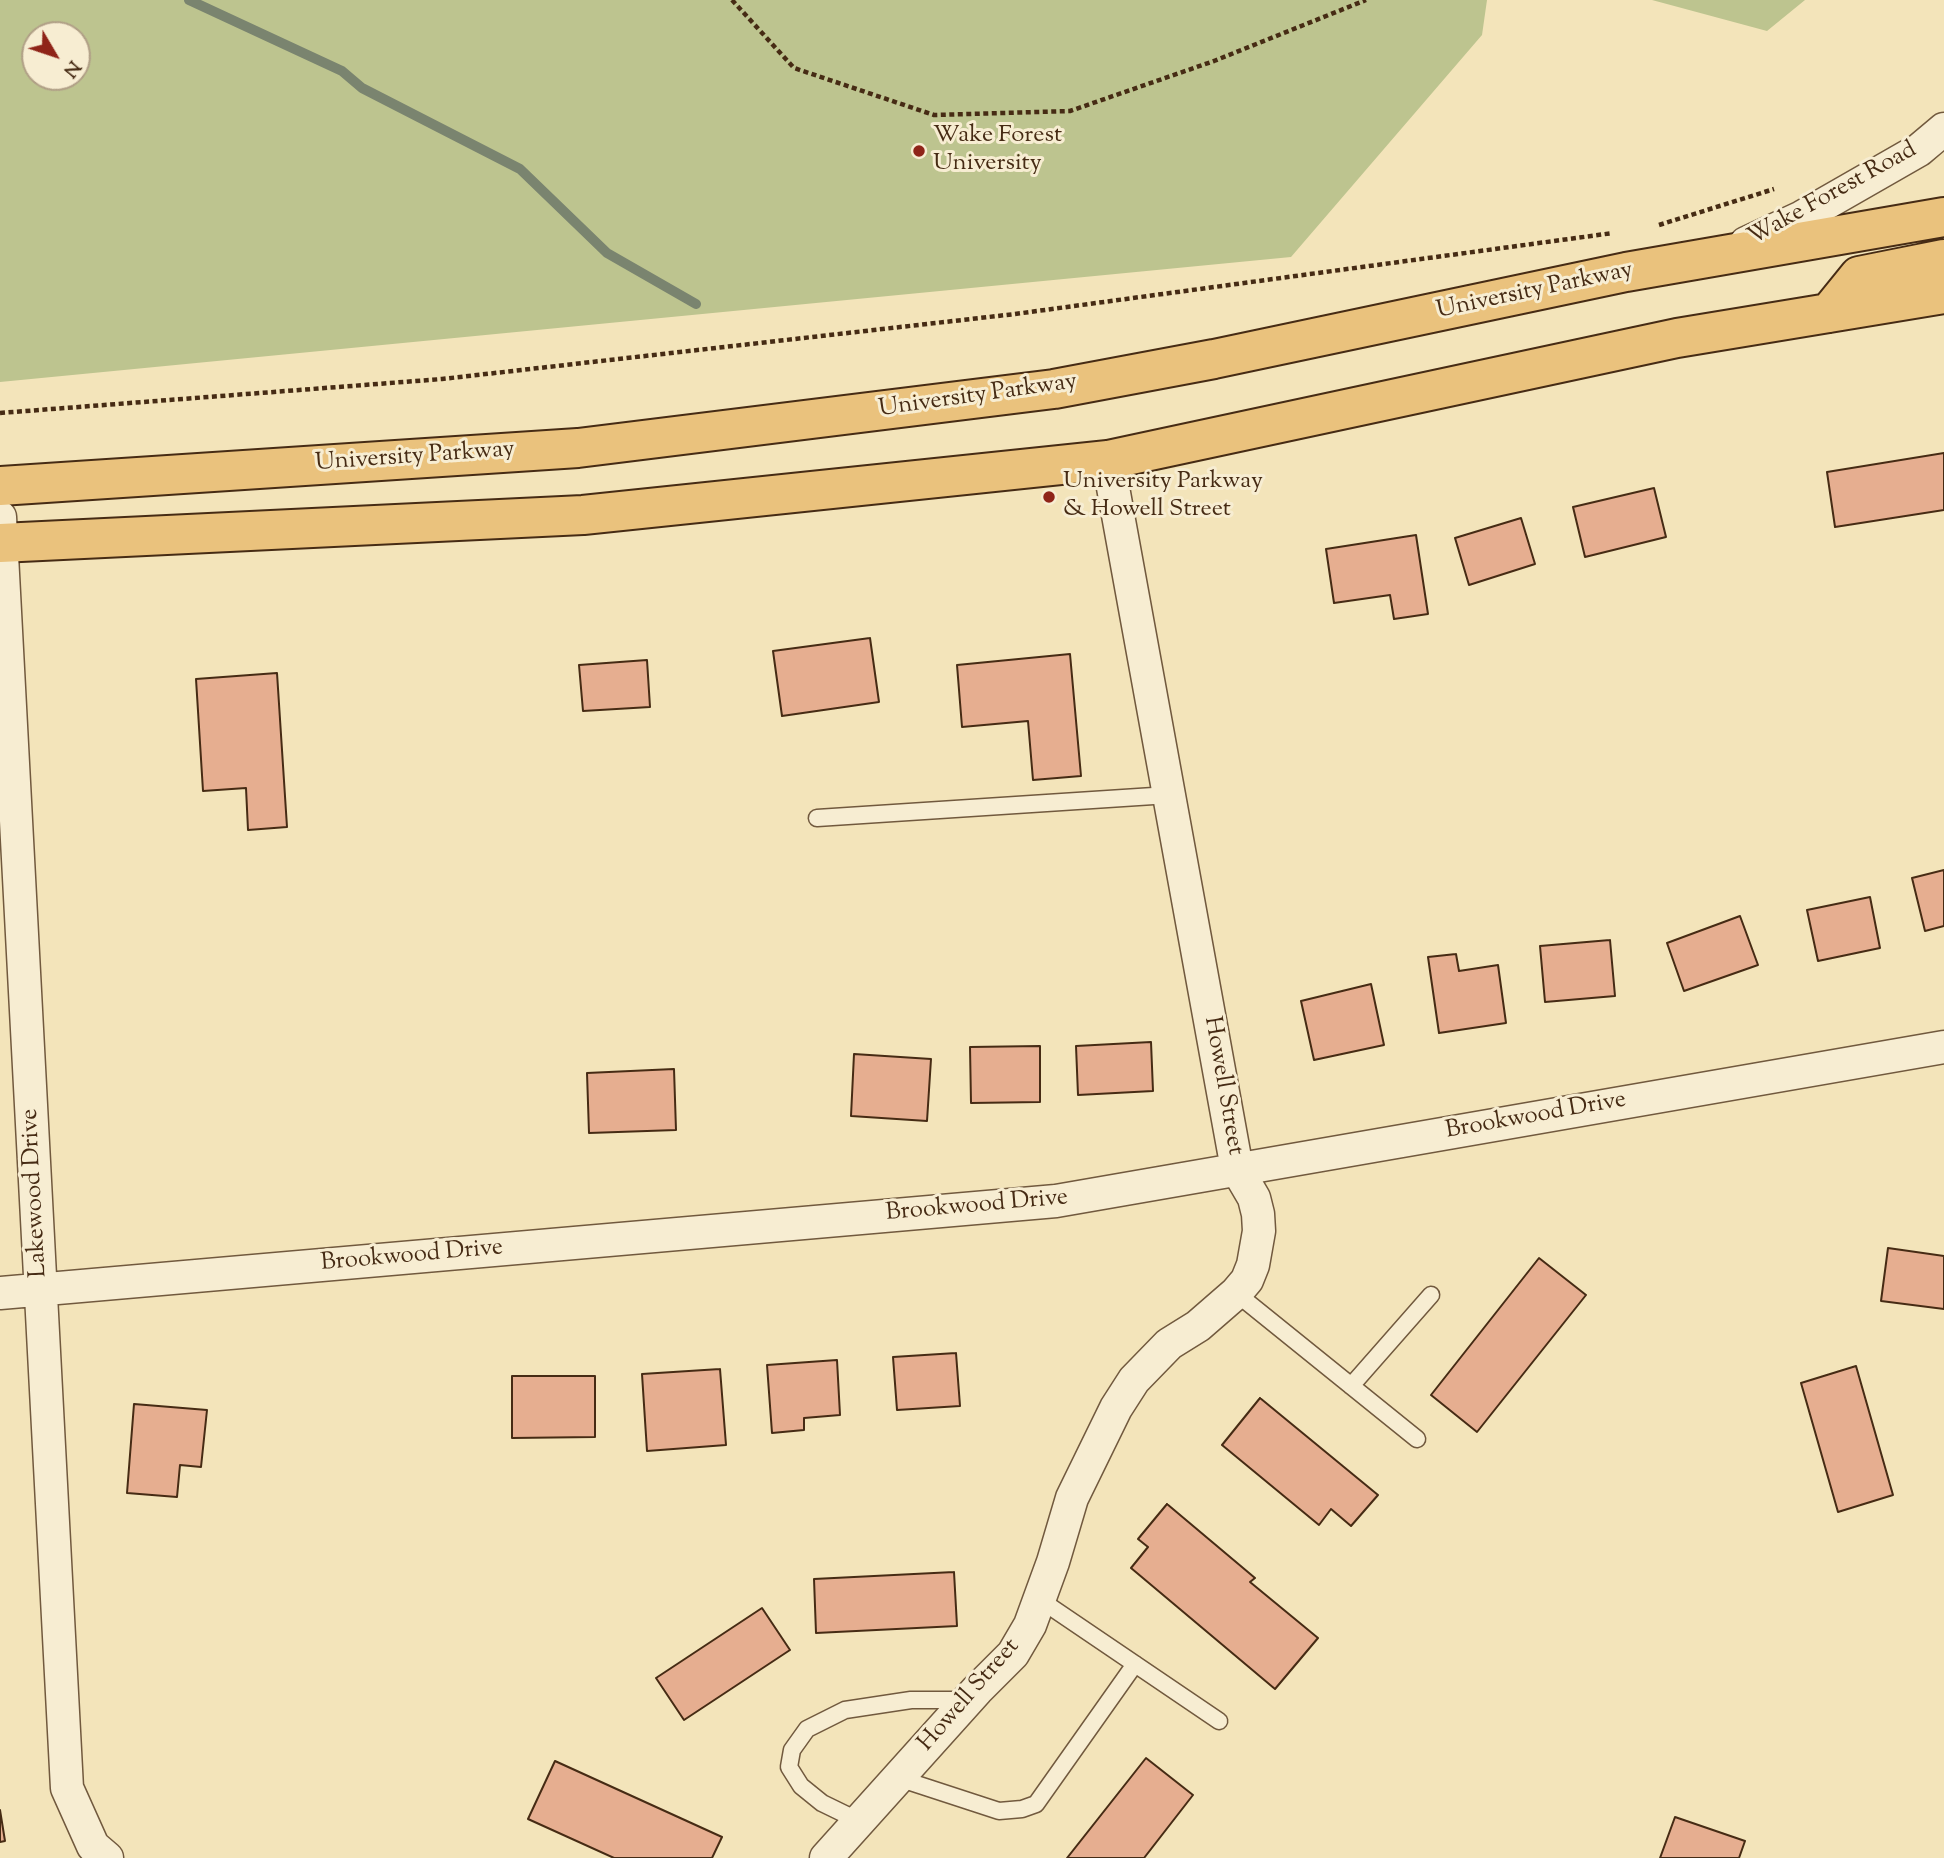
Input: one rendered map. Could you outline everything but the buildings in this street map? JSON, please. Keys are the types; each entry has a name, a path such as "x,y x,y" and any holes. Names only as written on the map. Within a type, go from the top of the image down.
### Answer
{"main road":[{"name":"University Parkway","path":"0,485 578,448 1054,389 1227,356 1626,272 1944,217"},
{"path":"1829,313 1859,276 1944,259"},
{"path":"0,534 583,515 1108,460 1677,338 1944,294"}],"street":[{"name":"Wake Forest Road","path":"1718,256 1802,217 1919,150 1944,129"},
{"name":"Howell Street","path":"826,1858 1013,1654 1030,1625 1072,1498 1116,1408 1134,1380 1169,1344 1198,1326 1237,1293 1247,1280 1253,1265 1259,1231 1254,1198 1237,1169 1108,460"},
{"name":"Lakewood Drive","path":"0,534 66,1788 93,1846 107,1858"},
{"name":"Brookwood Drive","path":"0,1293 1056,1201 1944,1047"}],"lane":[{"path":"817,818 1169,795"},
{"path":"1237,1293 1417,1438"},
{"path":"1352,1386 1431,1295"},
{"path":"1039,1599 1219,1721"},
{"path":"898,1778 999,1811 1022,1810 1036,1804 1135,1664"},
{"path":"859,1821 822,1803 801,1786 789,1767 792,1750 807,1729 845,1710 911,1700 969,1700"}],"path":[{"path":"732,0 794,68 934,115 1070,111 1214,61 1366,0"},
{"path":"1650,228 1777,188"},
{"path":"0,413 442,379 1015,314 1622,232"}],"green space":[{"name":"Wake Forest University","path":"0,0 1487,0 1482,35 1291,257 0,382"},
{"path":"1652,0 1805,0 1767,31"}],"waterway":[{"path":"189,0 342,71 362,88 520,169 607,253 696,304"}],"place":[{"name":"Wake Forest University","path":"919,151"},
{"name":"University Parkway & Howell Street","path":"1049,497"}]}
